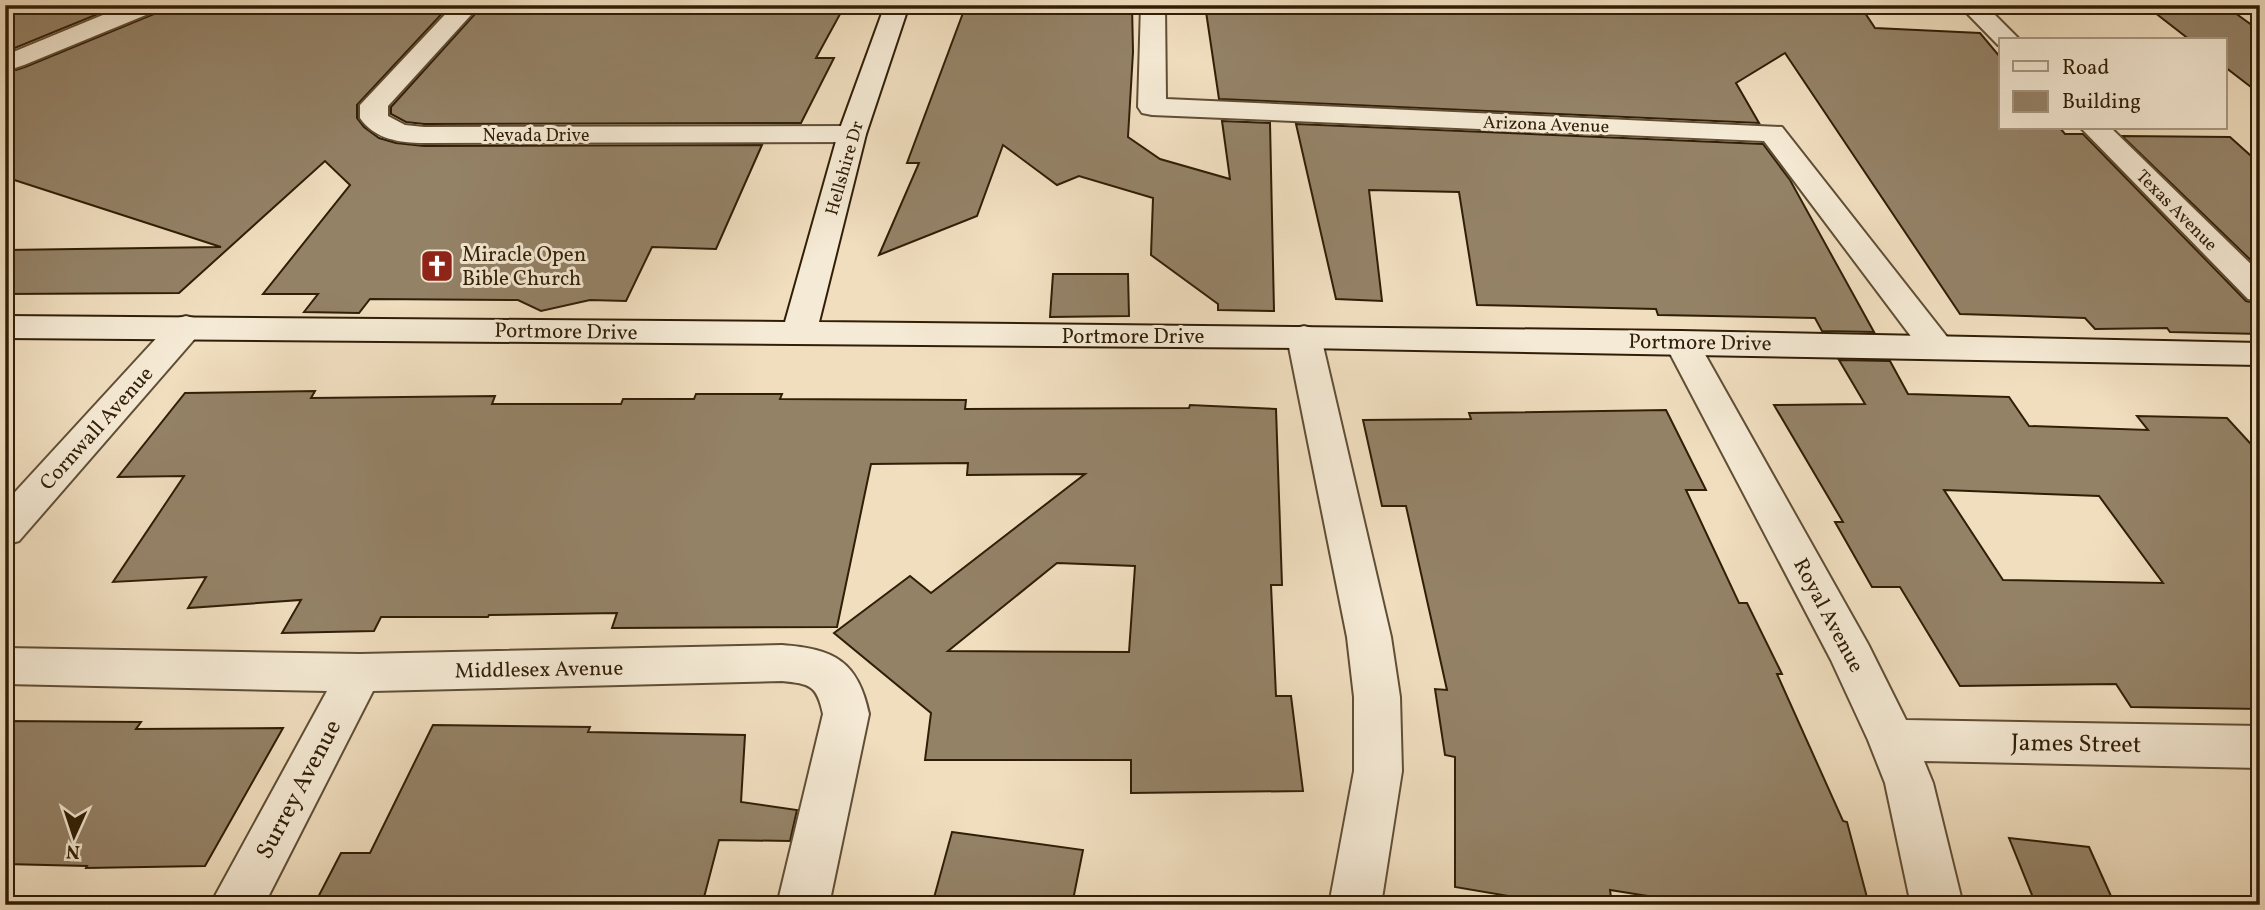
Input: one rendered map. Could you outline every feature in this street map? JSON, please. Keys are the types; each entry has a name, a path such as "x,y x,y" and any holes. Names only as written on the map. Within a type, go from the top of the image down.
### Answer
{"street":[{"path":"15,60 149,5"},
{"name":"Nevada Drive","path":"468,5 374,105 374,118 384,127 402,135 852,134"},
{"name":"Hellshire Dr","path":"799,333 852,134 897,5"},
{"name":"Arizona Avenue","path":"1153,5 1152,107 1772,134 1937,347"},
{"path":"1972,5 2005,38"},
{"name":"Texas Avenue","path":"2097,130 2260,292"},
{"name":"Portmore Drive","path":"5,327 1304,337 2260,354"},
{"name":"Cornwall Avenue","path":"5,530 186,327"},
{"path":"1304,337 1369,637 1377,698 1378,771 1354,905"},
{"name":"Royal Avenue","path":"1681,342 1852,657 1892,740 1909,783 1937,905"},
{"name":"Middlesex Avenue","path":"5,666 360,673 782,663 810,665 832,675 843,693 846,714 803,905"},
{"name":"Surrey Avenue","path":"236,905 360,673"},
{"name":"James Street","path":"1892,740 2260,747"}],"building":[{"path":"5,5 120,5 5,52"},
{"path":"163,5 450,5 357,105 357,118 364,127 379,138 396,143 424,146 762,145 716,249 652,247 626,301 590,300 541,311 518,300 370,299 359,313 304,312 318,294 263,294 350,185 325,161 179,293 5,294 5,250 221,247 5,177 5,68 16,70 25,67 159,12"},
{"path":"483,5 845,5 816,58 834,58 801,123 424,124 406,122 391,114 391,107"},
{"path":"966,5 1132,5 1133,52 1128,137 1160,159 1230,179 1222,121 1270,123 1274,311 1218,310 1218,304 1151,255 1153,198 1079,176 1057,185 1003,145 977,216 879,255 919,163 907,163"},
{"path":"1205,5 1546,5 1855,10 1851,13 1865,13 1875,28 1980,33 1999,56 1999,130 2062,130 2065,134 2083,134 2246,301 2260,304 2260,334 2170,332 2167,328 2095,329 2085,318 1960,314 1785,53 1736,83 1759,123 1219,99"},
{"path":"2145,5 2224,5 2260,31 2260,94 2226,68 2226,38 2187,38"},
{"path":"1296,124 1763,144 1790,180 1874,332 1822,331 1815,318 1658,315 1656,309 1477,305 1459,192 1369,190 1382,301 1336,299"},
{"path":"2122,136 2230,137 2260,164 2260,269"},
{"path":"1053,274 1128,274 1129,316 1050,317"},
{"path":"1839,360 1890,361 1908,394 2009,397 2029,426 2148,430 2137,416 2227,418 2260,454 2260,709 2131,707 2116,684 1960,686 1900,587 1872,587 1835,522 1843,522 1774,405 1865,404","holes":["1944,490 2099,496 2163,583 2003,580"]},
{"path":"315,391 311,398 495,396 492,404 621,404 623,399 694,399 696,394 782,394 780,399 966,400 965,409 1189,408 1190,405 1276,409 1282,585 1271,585 1276,696 1291,696 1303,791 1131,793 1131,760 925,760 931,713 834,633 910,576 931,593 1085,474 967,475 968,463 871,464 837,627 612,628 617,613 381,617 374,631 282,633 301,600 188,608 206,577 113,582 184,476 118,477 185,393","holes":["1057,563 1135,566 1129,652 948,651"]},
{"path":"1666,410 1706,490 1686,490 1739,603 1747,603 1782,674 1777,674 1843,821 1847,822 1869,905 1704,905 1610,890 1612,905 1562,905 1455,887 1455,757 1445,755 1435,689 1447,690 1406,506 1382,506 1363,420 1471,419 1469,413"},
{"path":"5,721 141,722 136,729 283,728 205,866 86,868 87,866 5,864"},
{"path":"433,725 590,727 588,732 745,735 741,802 797,810 790,841 719,840 702,905 314,905 341,853 370,853"},
{"path":"952,832 1083,850 1072,905 932,905"},
{"path":"2009,838 2089,847 2115,905 2036,905"}],"place":[{"name":"Miracle Open Bible Church","path":"437,266"}]}
